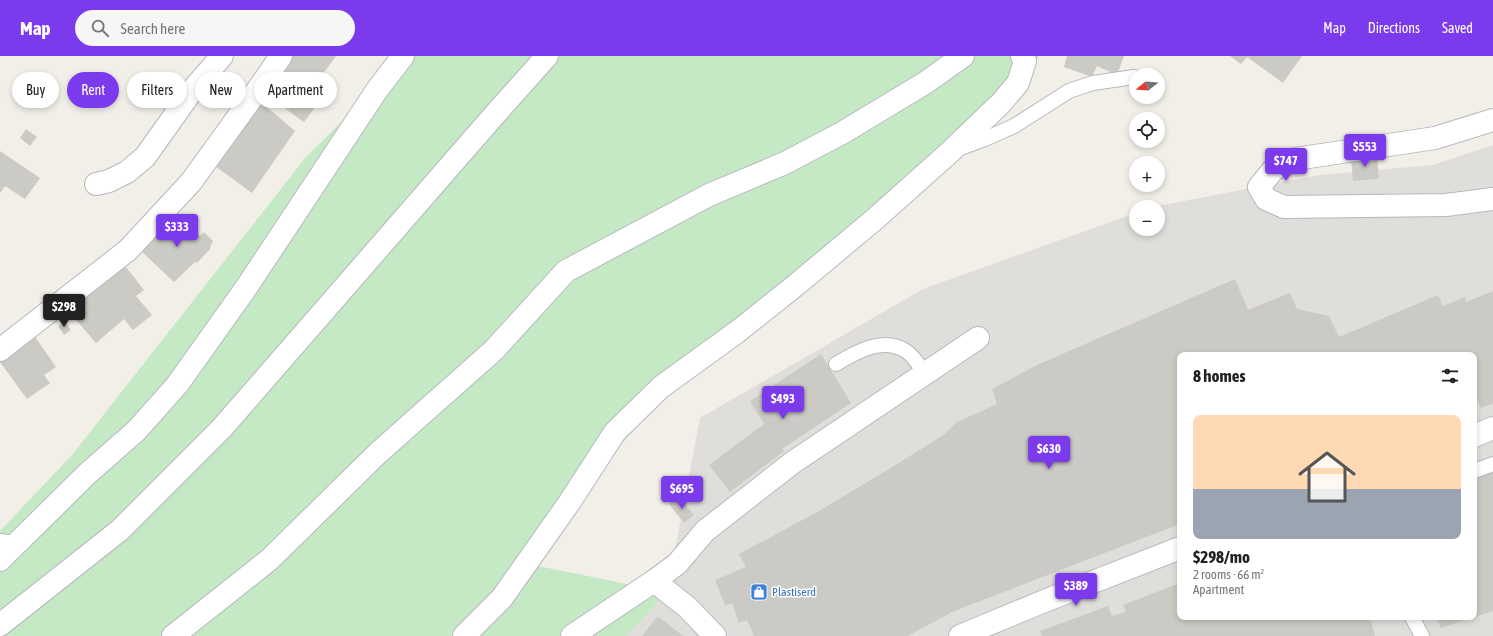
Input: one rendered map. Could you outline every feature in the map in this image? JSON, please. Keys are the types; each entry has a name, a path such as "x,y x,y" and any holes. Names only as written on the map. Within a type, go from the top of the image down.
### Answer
{"street":[{"path":"96,184 109,181 127,172 145,157 194,88 222,56"},
{"path":"0,350 128,250 191,182 254,96 281,56"},
{"path":"5,549 136,431 178,385 246,288 377,90 403,56"},
{"path":"0,625 120,530 222,428 490,120 548,56"},
{"path":"173,636 269,560 378,452 494,350 566,271 709,195 786,163 842,133 924,83 963,56"},
{"path":"464,636 502,598 569,503 615,432 661,387 737,332 796,285 875,219 950,152 1001,104 1018,83 1025,61 1022,56"},
{"path":"1493,120 1436,138 1295,159 1273,170 1259,187 1266,199 1284,206 1446,205 1493,199"},
{"path":"572,636 654,582 677,564 705,531 792,463 926,375 978,338"},
{"path":"1477,435 1493,428"},
{"path":"960,636 1177,549"},
{"path":"654,582 687,607 715,636"}],"lane":[{"path":"950,152 1014,126 1069,91 1092,83 1129,78"},
{"path":"836,364 856,352 873,346 891,346 906,351 926,375"},
{"path":"1477,470 1493,464"},
{"path":"1414,620 1422,636"}],"shaded area":[{"path":"1493,145 1493,636 627,636 667,592 700,418 923,289 1129,215 1129,236 1165,236 1165,205 1319,175 1433,165"}],"green space":[{"path":"408,56 1039,56 1013,105 669,390 518,562 667,592 627,636 0,636 0,531 72,455 306,157"}],"building":[{"path":"289,56 336,56 324,72 278,72"},
{"path":"1067,56 1124,56 1117,75 1097,66 1092,77 1064,67"},
{"path":"1230,56 1302,56 1283,83 1247,57 1241,64"},
{"path":"258,108 268,108 295,131 252,193 215,166"},
{"path":"284,108 314,108 304,122"},
{"path":"26,129 37,137 30,146 20,138"},
{"path":"0,151 40,178 25,199 5,186 0,193"},
{"path":"1377,155 1379,179 1353,181 1351,159"},
{"path":"177,214 200,236 204,232 213,241 210,247 211,248 197,263 195,262 174,282 141,251"},
{"path":"122,262 144,290 136,296 152,315 133,330 124,319 96,343 66,308"},
{"path":"1235,279 1248,310 1290,293 1297,309 1329,316 1339,337 1438,295 1443,306 1465,297 1466,302 1493,291 1493,403 1481,408 1477,399 1477,352 1177,352 1177,525 952,612 908,636 754,636 747,620 739,623 732,603 725,605 715,580 746,567 739,554 819,511 894,466 945,434 957,422 997,404 992,389 1037,365"},
{"path":"65,322 71,330 64,335 58,326"},
{"path":"33,334 56,367 44,375 50,383 27,399 0,362 0,358"},
{"path":"821,354 851,403 782,449 784,451 730,492 709,465 764,424 750,401"},
{"path":"1493,472 1493,611 1477,616 1477,478"},
{"path":"679,497 694,515 684,523 669,504"},
{"path":"1177,584 1177,620 1371,620 1375,636 1042,636 1040,631 1108,606 1112,616 1126,612 1123,605"},
{"path":"658,616 659,617 683,636 642,636"},
{"path":"1437,620 1465,620 1441,628"}],"place":[{"name":"Plastiserd","path":"759,592"}]}
